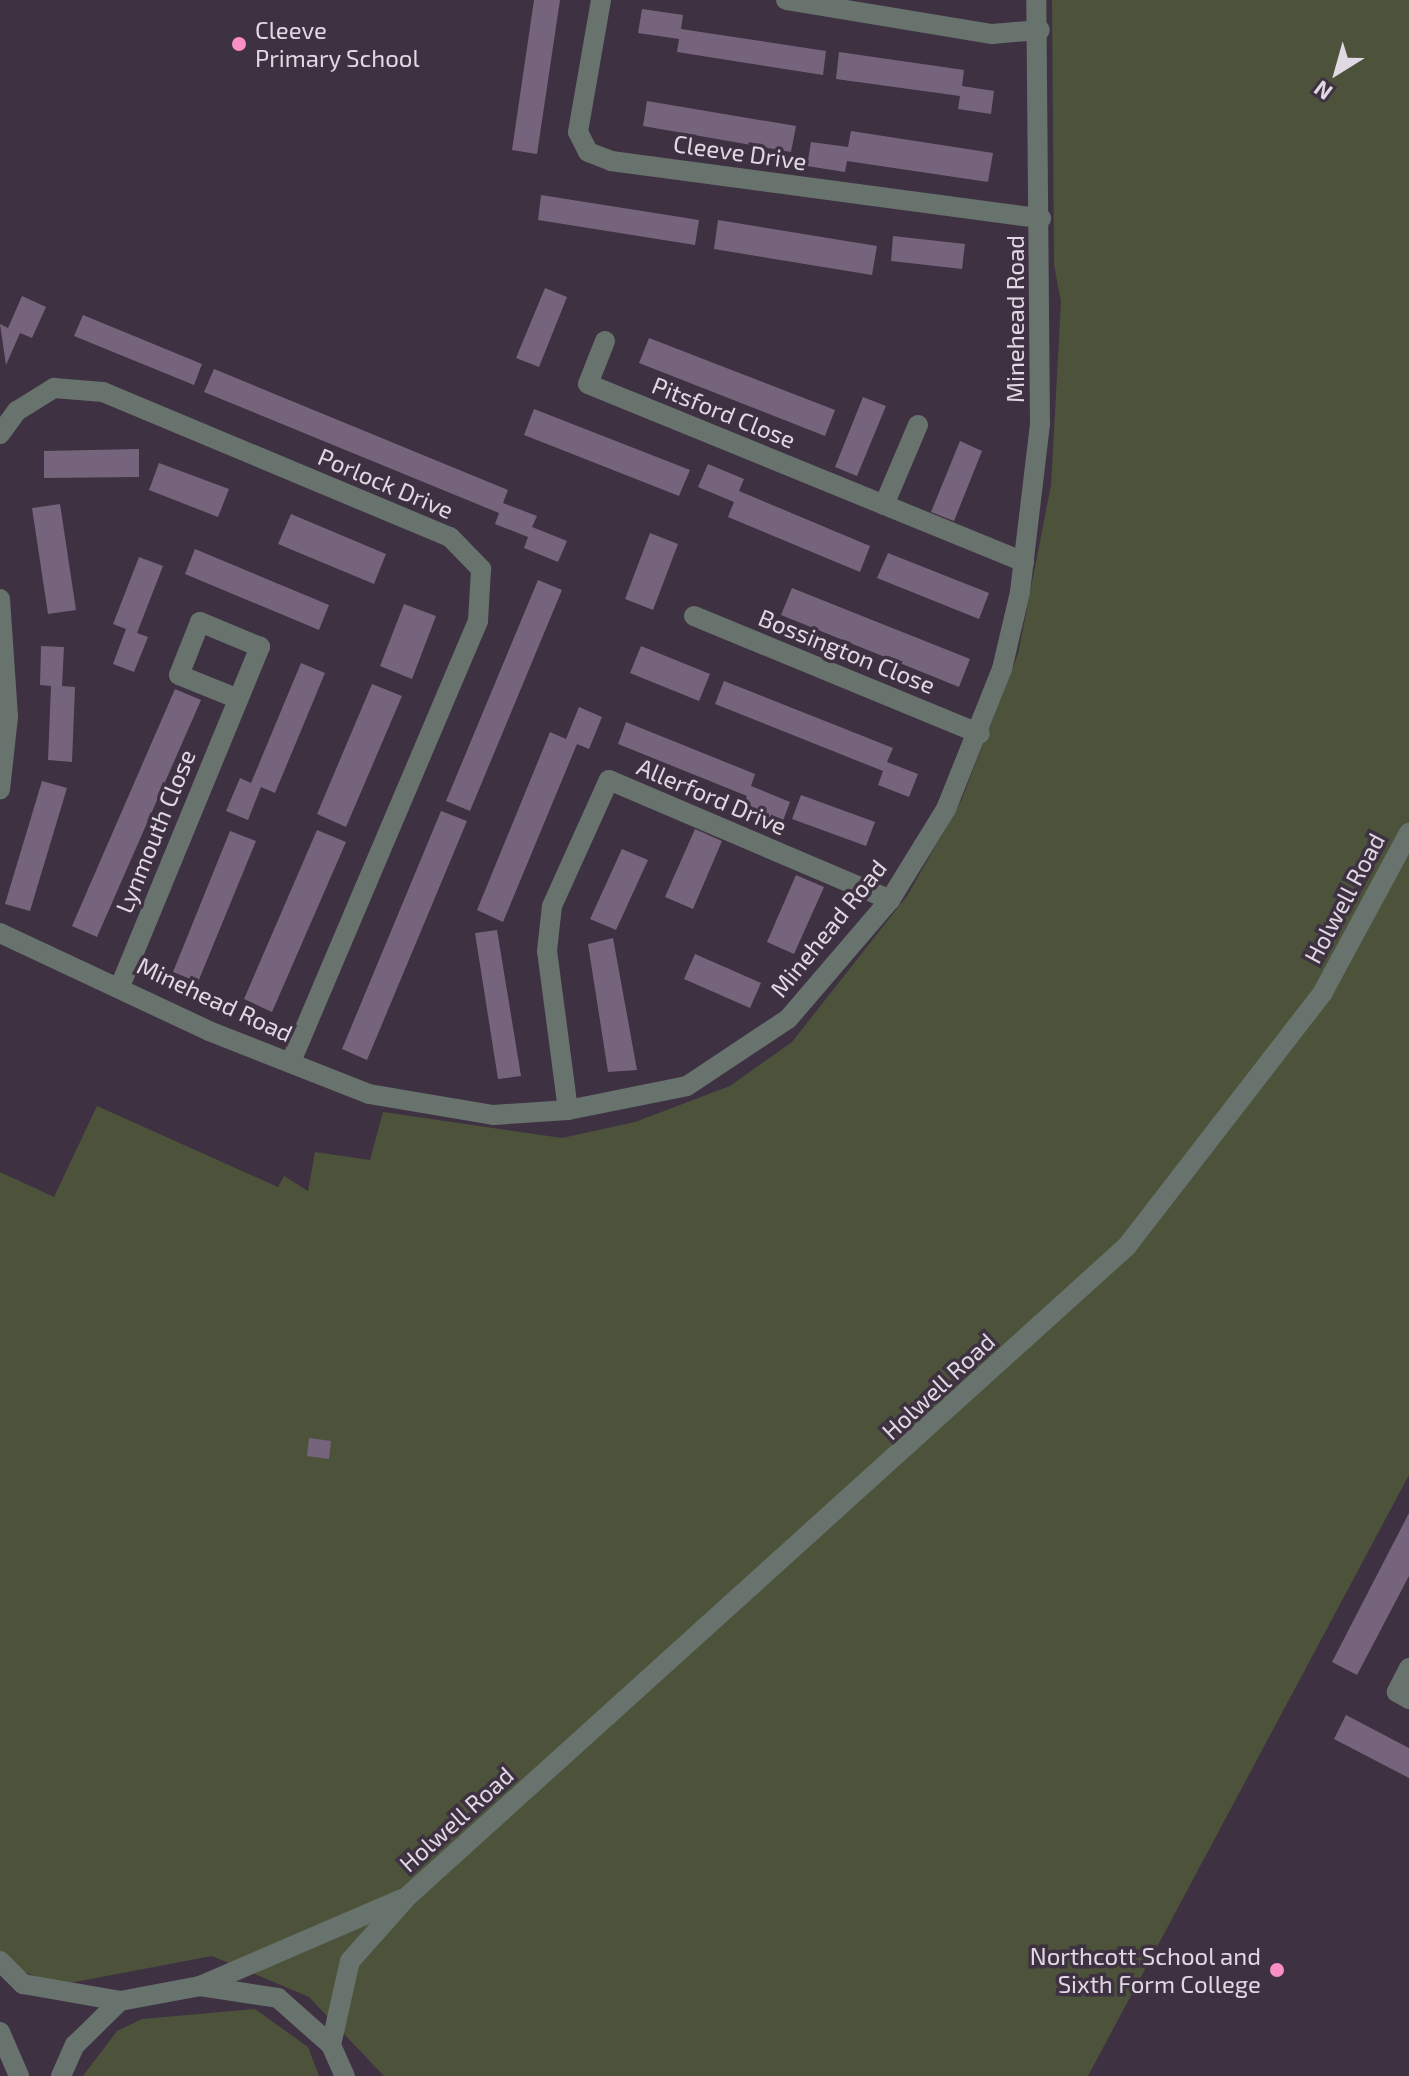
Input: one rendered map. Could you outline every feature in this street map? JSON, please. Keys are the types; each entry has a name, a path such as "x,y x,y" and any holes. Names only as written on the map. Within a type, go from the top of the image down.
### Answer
{"street":[{"name":"Cleeve Drive","path":"601,0 578,132 588,152 611,161 1041,218"},
{"path":"786,0 992,34 1040,30"},
{"name":"Minehead Road","path":"0,933 121,984 290,1063 369,1094 493,1115 568,1110 687,1086 788,1019 890,900 980,734 1024,562 1041,366 1040,30 1036,0"},
{"name":"Pitsford Close","path":"605,341 588,384 1024,562"},
{"name":"Porlock Drive","path":"0,434 17,411 54,388 103,392 450,537 481,569 478,621 290,1063"},
{"path":"884,505 918,425"},
{"path":"0,599 8,717 0,790"},
{"name":"Bossington Close","path":"694,616 980,734"},
{"name":"Lynmouth Close","path":"121,984 238,699"},
{"name":"Allerford Drive","path":"568,1110 547,951 552,906 609,780 890,900"},
{"name":"Holwell Road","path":"331,2045 350,1961 408,1896 1127,1246 1323,992 1409,833"},
{"path":"1409,1668 1397,1692 1409,1699"},
{"name":"Holwell Road","path":"200,1986 408,1896"},
{"path":"0,1961 23,1984 120,2001 200,1986 278,1998 331,2045 345,2076"},
{"path":"61,2076 75,2045 120,2001"},
{"path":"0,2032 19,2076"}],"green space":[{"path":"1052,0 1409,0 1409,1475 1088,2076 384,2076 309,1997 212,1956 59,1985 16,1969 0,1952 0,1172 54,1197 97,1106 278,1187 284,1176 308,1191 315,1152 370,1160 383,1112 562,1138 635,1122 730,1086 792,1042 907,896 961,801 1018,654 1051,485 1061,302 1054,265"},
{"path":"255,2009 308,2047 319,2076 83,2076 117,2031 142,2019"}],"building":[{"path":"534,0 560,0 537,154 512,150"},
{"path":"642,9 683,15 681,29 826,51 823,75 677,52 679,39 638,33"},
{"path":"839,52 964,70 962,86 994,91 991,114 958,109 960,96 836,79"},
{"path":"647,101 796,126 791,152 643,126"},
{"path":"851,131 993,153 988,182 847,161 845,172 807,166 811,142 848,147"},
{"path":"541,195 699,220 695,245 538,220"},
{"path":"718,220 877,246 872,275 714,249"},
{"path":"893,236 965,244 962,269 891,261"},
{"path":"545,288 567,297 539,367 516,358"},
{"path":"22,296 46,307 32,338 20,333 6,365 0,324 8,328"},
{"path":"83,315 202,364 194,385 74,336"},
{"path":"649,338 835,410 825,436 639,363"},
{"path":"214,369 508,490 503,503 537,516 532,527 567,541 558,562 524,548 528,537 495,524 499,513 204,392"},
{"path":"863,397 886,406 857,476 835,467"},
{"path":"534,409 690,470 679,496 524,435"},
{"path":"960,441 982,451 954,521 931,512"},
{"path":"139,449 139,477 44,478 44,451"},
{"path":"159,463 229,489 218,517 149,490"},
{"path":"708,464 744,479 739,491 870,546 860,572 728,517 734,502 698,487"},
{"path":"60,504 76,610 48,614 32,508"},
{"path":"291,514 386,554 374,584 278,544"},
{"path":"650,533 678,544 653,610 625,599"},
{"path":"195,549 329,605 319,630 185,574"},
{"path":"888,553 989,593 979,619 877,578"},
{"path":"139,557 163,566 137,633 148,637 134,672 113,664 126,629 113,624"},
{"path":"538,580 562,590 470,811 446,801"},
{"path":"792,588 970,659 959,687 781,615"},
{"path":"404,604 436,616 412,679 380,666"},
{"path":"41,646 64,647 62,686 75,687 72,762 48,760 51,686 40,685"},
{"path":"641,646 710,674 699,701 630,673"},
{"path":"301,663 325,673 275,793 261,787 248,820 226,811 240,778 251,783"},
{"path":"724,681 893,748 887,762 918,774 909,797 878,785 883,771 715,704"},
{"path":"372,684 402,696 346,827 317,814"},
{"path":"175,689 201,700 97,937 72,926"},
{"path":"579,707 602,717 589,749 577,744 503,922 477,910 550,732 566,739"},
{"path":"626,722 755,774 751,786 790,802 781,826 741,810 747,796 618,744"},
{"path":"42,781 67,788 30,911 5,904"},
{"path":"801,795 875,822 866,846 792,819"},
{"path":"441,811 467,821 367,1060 342,1049"},
{"path":"695,829 722,841 693,909 665,897"},
{"path":"317,830 346,842 272,1012 244,999"},
{"path":"230,831 256,841 198,982 173,972"},
{"path":"622,849 648,860 616,930 590,919"},
{"path":"796,875 824,887 794,954 767,942"},
{"path":"497,930 521,1076 498,1079 475,933"},
{"path":"613,938 637,1070 608,1072 588,944"},
{"path":"695,954 761,983 750,1008 684,979"},
{"path":"309,1438 331,1441 329,1459 307,1456"},
{"path":"1409,1513 1409,1576 1357,1675 1332,1662"},
{"path":"1346,1715 1409,1748 1409,1778 1334,1739"}],"place":[{"name":"Cleeve Primary School","path":"239,44"},
{"name":"Northcott School and Sixth Form College","path":"1277,1970"}]}
